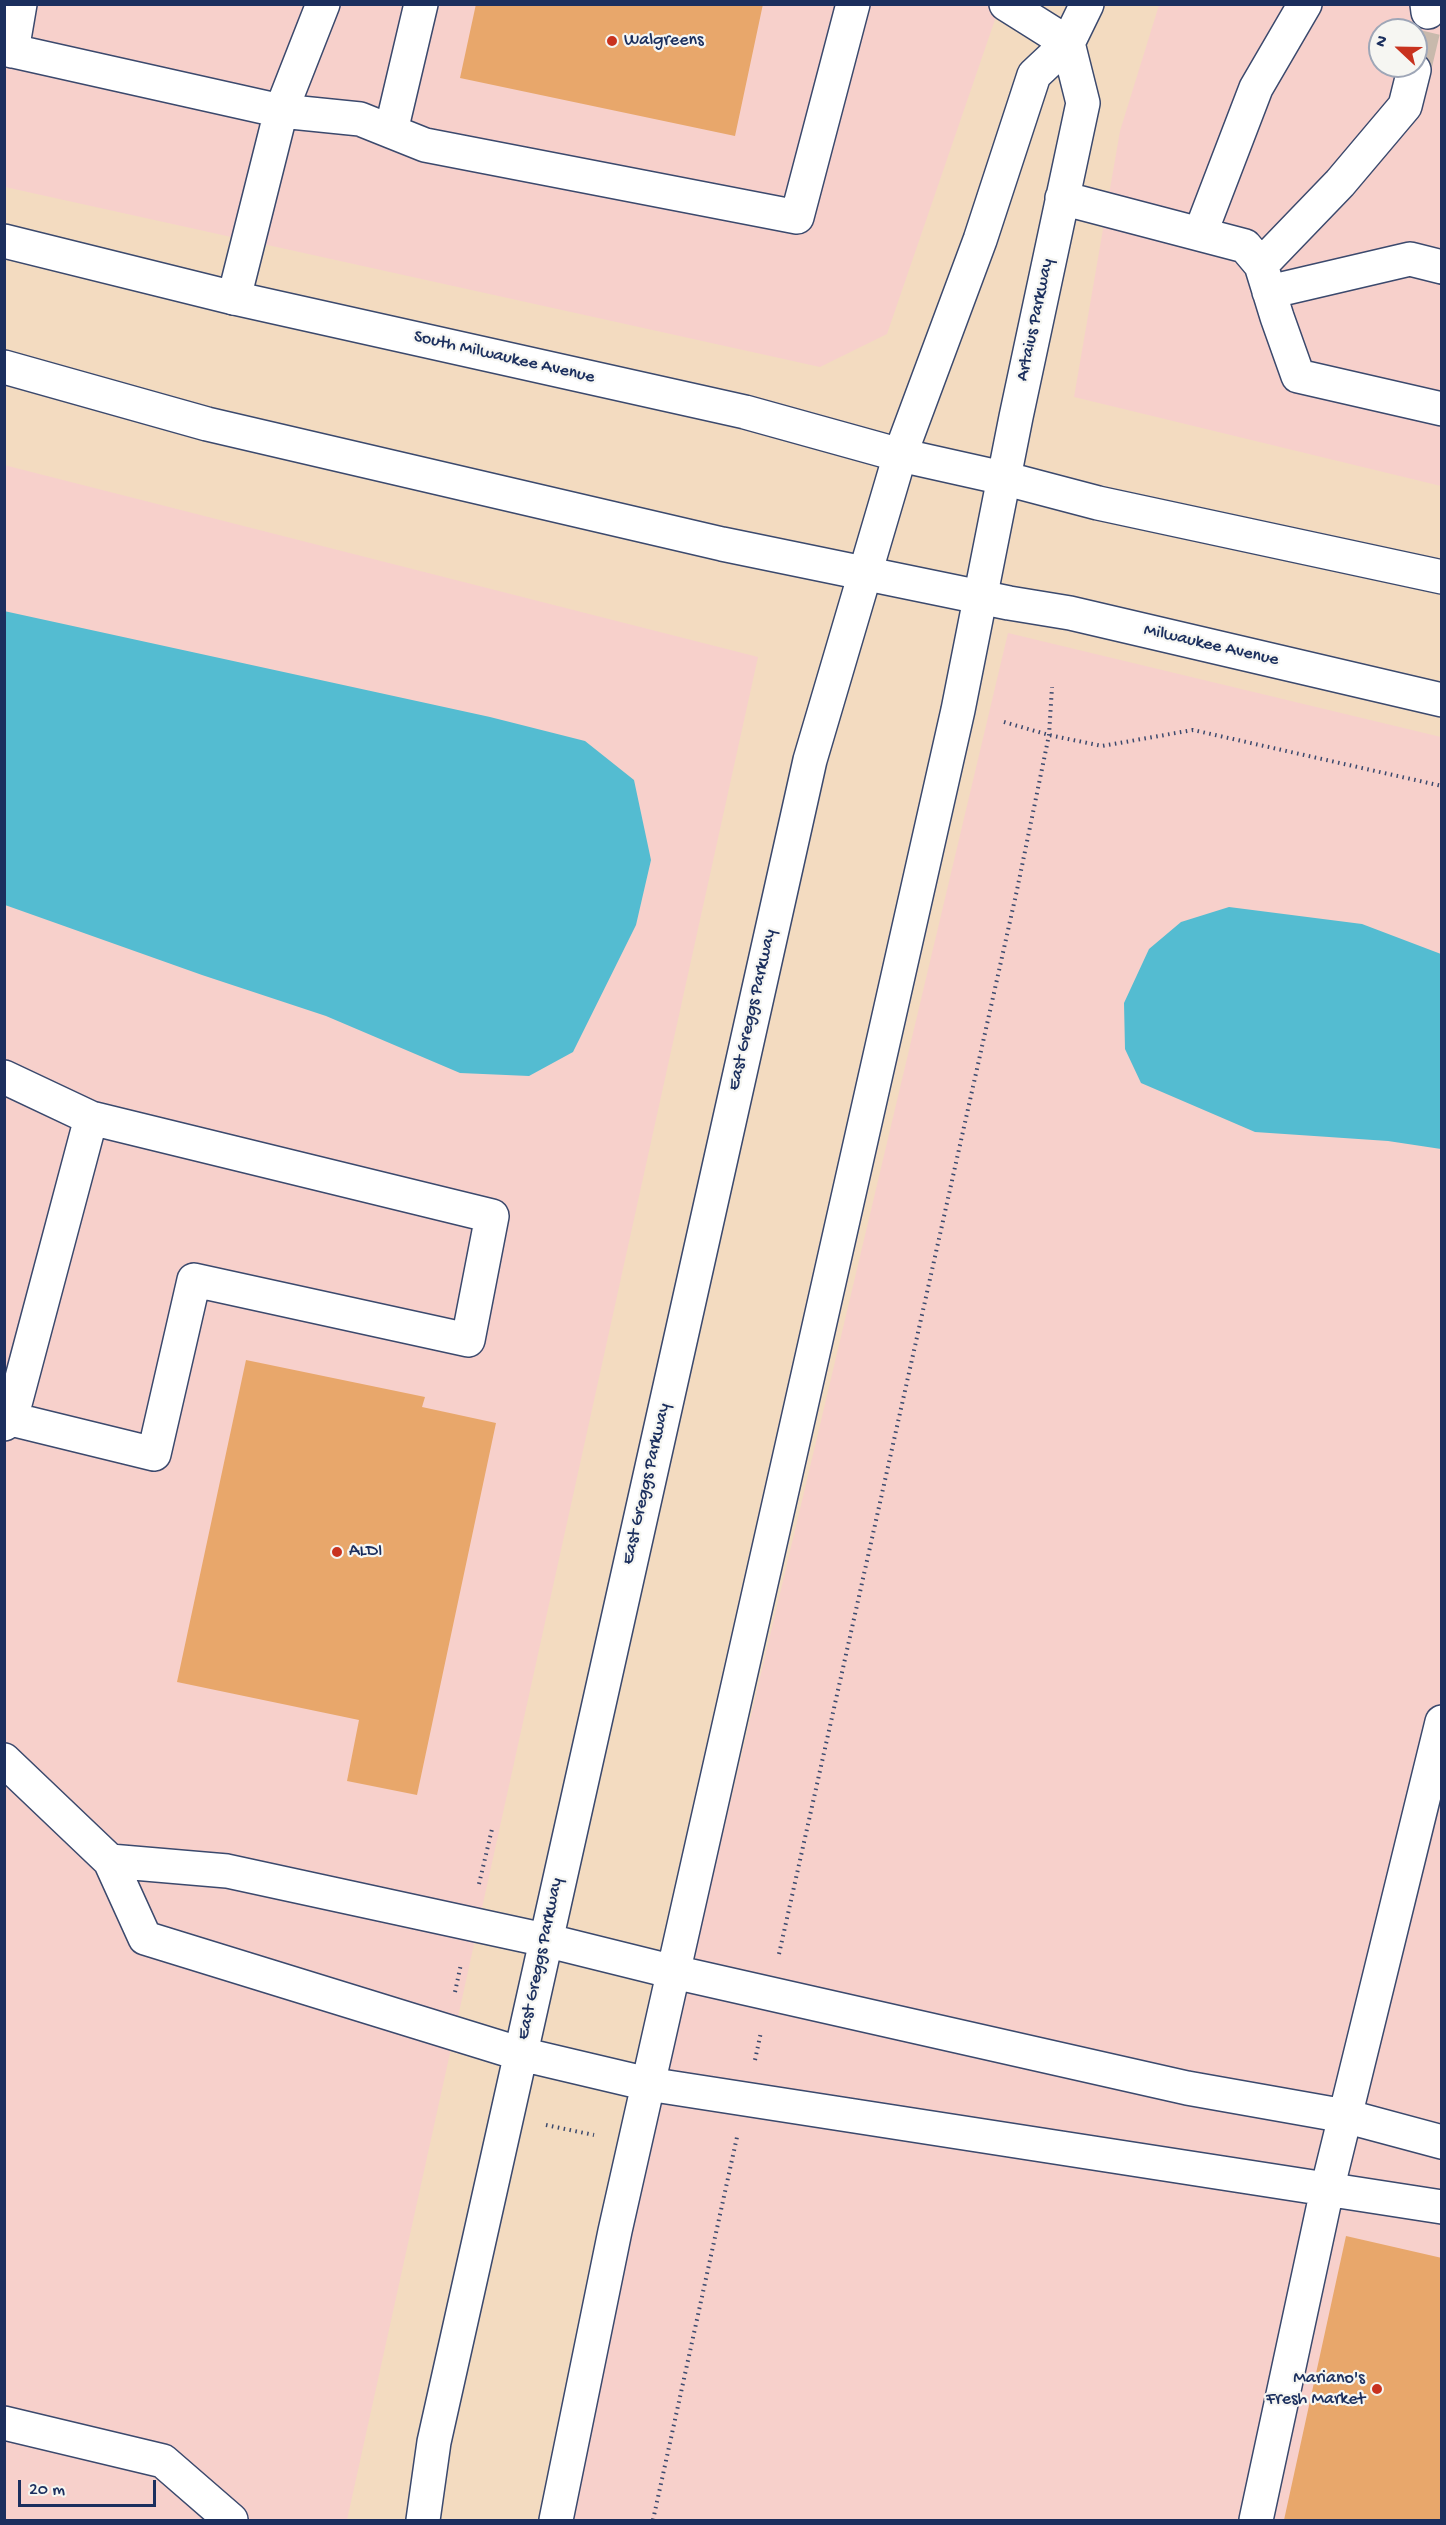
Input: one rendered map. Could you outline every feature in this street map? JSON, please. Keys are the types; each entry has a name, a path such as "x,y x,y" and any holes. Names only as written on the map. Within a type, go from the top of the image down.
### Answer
{"street":[{"path":"20,4 8,50 281,111 360,119 425,145 797,217 853,4"},
{"path":"234,298 281,111 323,4"},
{"path":"391,131 421,4"},
{"path":"1006,4 1068,43"},
{"path":"900,455 980,240 1034,75 1068,43 1087,4"},
{"path":"1200,234 1256,88 1305,4"},
{"name":"Artaius Parkway","path":"980,597 1083,103 1068,43"},
{"path":"1265,279 1340,183 1405,106 1412,78"},
{"path":"1062,198 1245,246 1265,279 1298,376 1442,409"},
{"name":"South Milwaukee Avenue","path":"4,241 234,298 745,412 900,455 1003,478"},
{"path":"1265,279 1410,259 1442,267"},
{"path":"4,367 207,424 711,542 980,597 956,721 648,2084 556,2520"},
{"name":"East Greggs Parkway","path":"423,2520 434,2442 807,772 900,455"},
{"path":"1003,478 1098,504 1442,577"},
{"name":"Milwaukee Avenue","path":"980,597 1070,613 1442,700"},
{"path":"4,1077 91,1118 492,1216 468,1340 194,1280 154,1454 7,1418 91,1118"},
{"path":"1256,2520 1327,2190 1442,1722"},
{"path":"4,1760 110,1861 145,1938 521,2054 648,2084 1442,2207"},
{"path":"110,1861 227,1871 545,1940 674,1972 1187,2088 1345,2116 1442,2142"},
{"path":"4,2423 163,2461 231,2520"}],"path":[{"path":"653,2520 1017,890 1049,735 1052,687"},
{"path":"1004,722 1049,735 1102,746 1193,730 1442,786"},
{"path":"506,2116 635,2144"}],"shaded area":[{"path":"5,5 1000,5 887,334 820,367 5,187"},
{"path":"1159,5 1441,5 1441,486 1074,397 1120,131"},
{"path":"4,465 758,657 347,2520 5,2520"},
{"path":"1008,633 1441,737 1441,2520 560,2520"}],"water":[{"path":"4,611 490,717 585,741 634,780 651,860 636,925 573,1052 529,1076 460,1073 326,1016 5,905"},
{"path":"1229,907 1362,924 1441,954 1441,1149 1388,1141 1255,1132 1141,1083 1125,1049 1124,1003 1149,949 1181,922"}],"building":[{"name":"Walgreens","path":"476,4 763,4 735,136 460,78"},
{"name":"ALDI","path":"246,1360 425,1397 422,1407 496,1423 417,1795 347,1781 359,1720 177,1682"},
{"name":"Mariano's Fresh Market","path":"1346,2236 1442,2258 1442,2520 1284,2520"}],"tunnel":[{"path":"1427,18 1428,12"}],"place":[{"name":"Walgreens","path":"612,41"},
{"name":"ALDI","path":"337,1552"},
{"name":"Mariano's Fresh Market","path":"1377,2389"}]}
